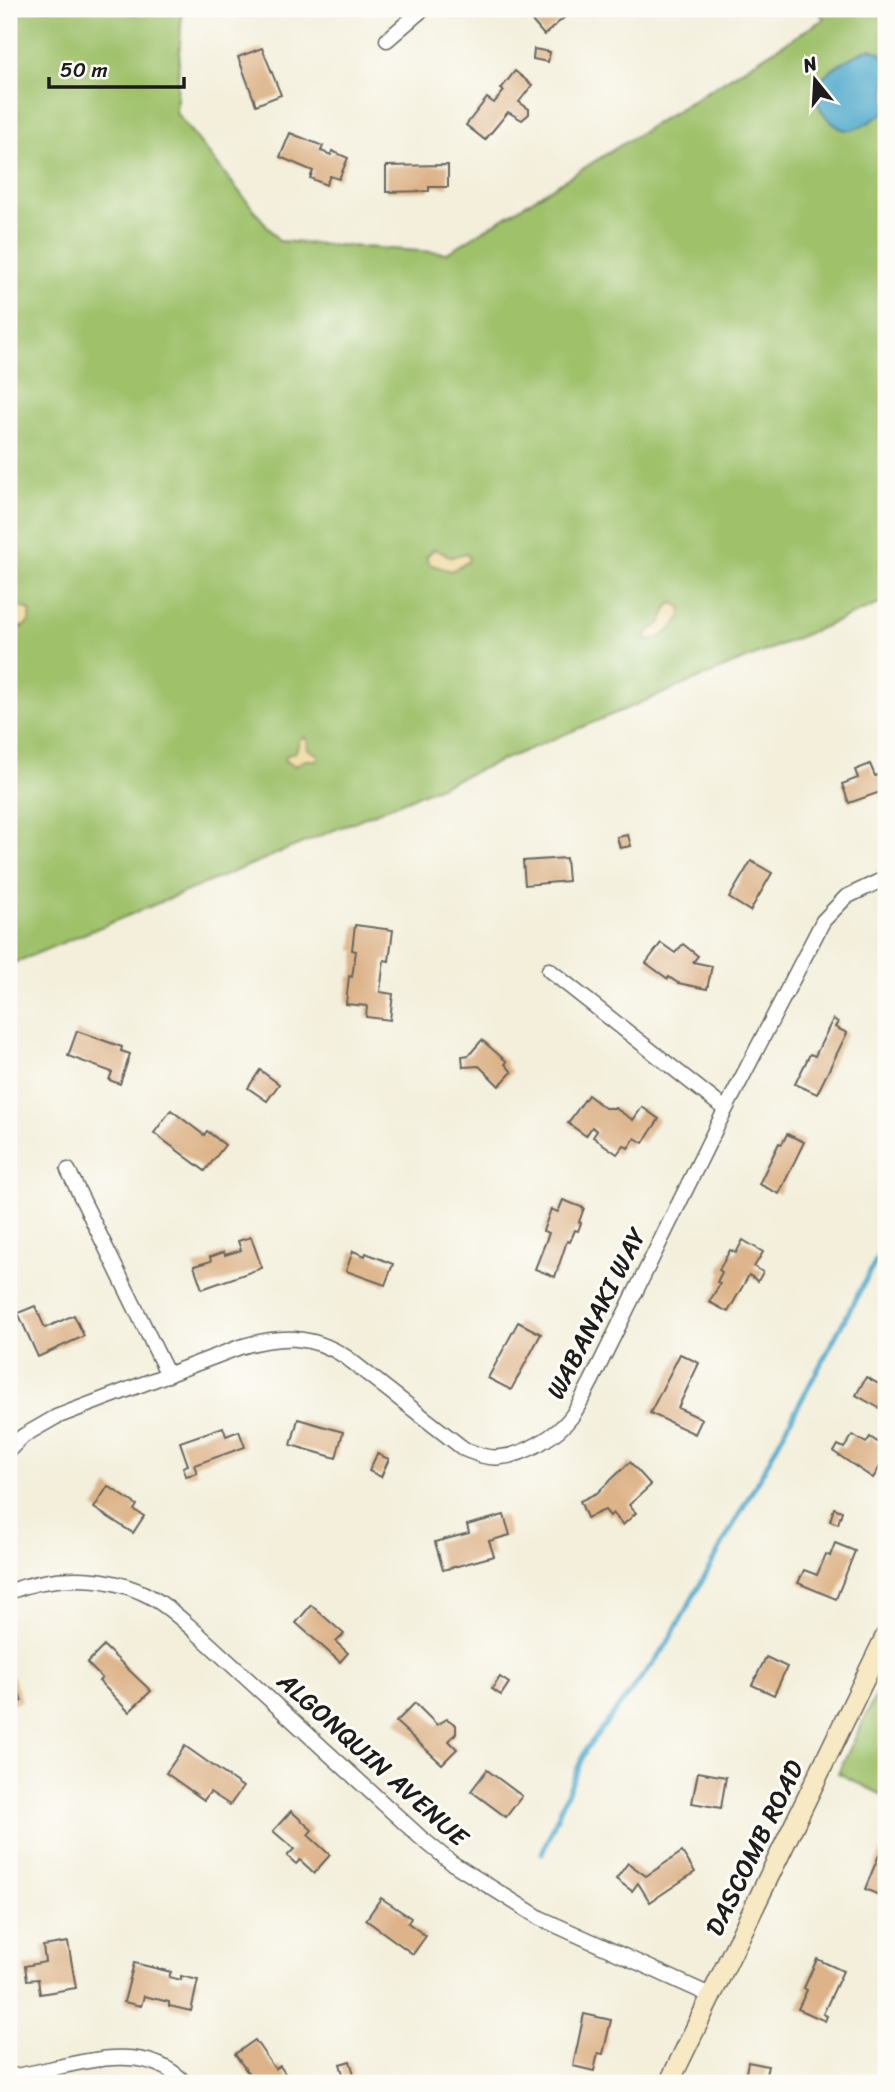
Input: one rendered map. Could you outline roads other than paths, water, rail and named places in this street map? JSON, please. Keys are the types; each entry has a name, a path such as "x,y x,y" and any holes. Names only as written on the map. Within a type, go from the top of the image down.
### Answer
{"main road":[{"name":"DASCOMB ROAD","path":"669,2083 886,1635"}],"street":[{"path":"387,40 423,9"},
{"name":"WABANAKI WAY","path":"9,1450 23,1436 56,1417 261,1341 284,1338 315,1340 346,1357 464,1449 484,1456 502,1458 550,1436 571,1418 592,1382 725,1109 823,921 846,897 886,878"},
{"path":"549,970 725,1109"},
{"path":"68,1170 168,1375"},
{"name":"ALGONQUIN AVENUE","path":"9,1591 31,1583 57,1579 94,1580 143,1593 197,1632 420,1837 452,1863 540,1918 712,1996"},
{"path":"9,2077 128,2057 159,2064 185,2083"}],"water":[{"path":"871,49 881,53 886,61 886,111 857,128 847,130 834,125 819,106 815,91 817,85 841,63"}],"waterway":[{"path":"542,1853 586,1749 664,1649 886,1242"}]}
